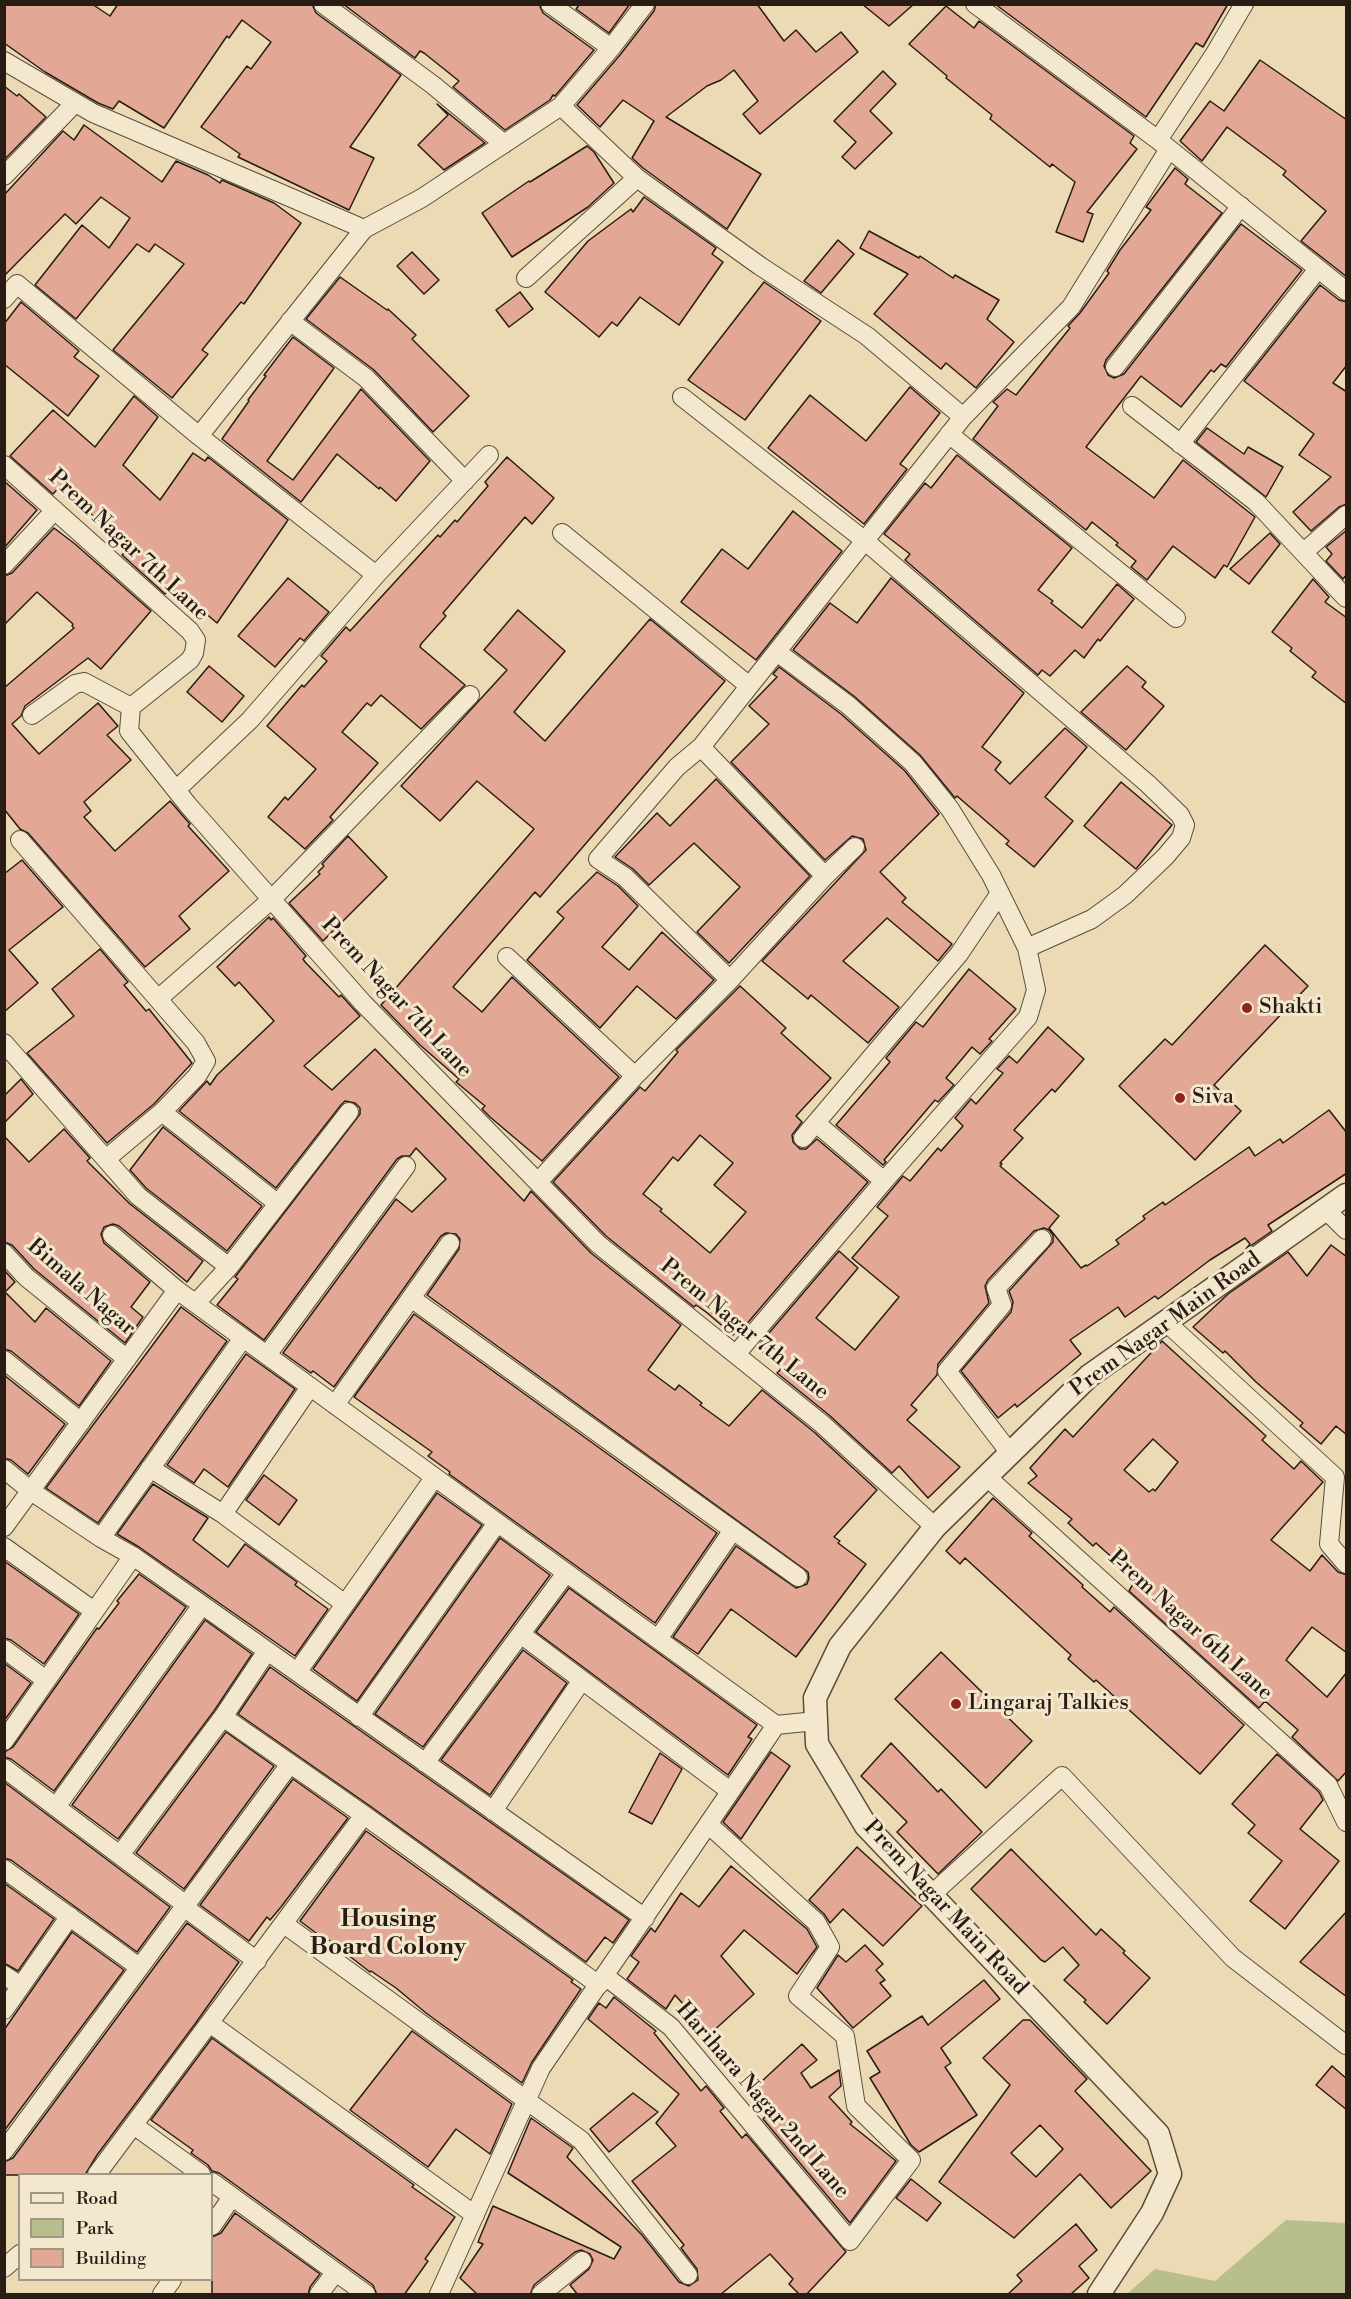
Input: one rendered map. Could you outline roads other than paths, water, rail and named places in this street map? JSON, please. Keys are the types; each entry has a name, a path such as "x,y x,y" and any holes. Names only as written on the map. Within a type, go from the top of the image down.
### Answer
{"street":[{"path":"323,4 433,85 504,144"},
{"path":"550,4 611,48"},
{"path":"199,436 364,229 422,198 561,106 645,4"},
{"path":"975,4 1164,144 1347,291"},
{"path":"730,980 625,877 598,859 677,767 700,747 963,417 1071,307 1244,4"},
{"path":"4,61 93,113 364,229"},
{"path":"4,176 75,103"},
{"path":"561,106 638,178 760,266 867,336 963,417"},
{"path":"526,279 638,178"},
{"path":"1115,367 1241,206"},
{"path":"1180,444 1318,269"},
{"path":"4,299 17,284 199,436 376,574"},
{"path":"290,321 366,378 465,481"},
{"path":"682,397 864,540 1148,784 1180,815 1185,825 1180,838 1165,857 1125,895 1092,919 1027,948"},
{"path":"1132,406 1256,502 1347,598"},
{"path":"949,434 1176,618"},
{"path":"176,790 250,720 376,574 489,454"},
{"name":"Prem Nagar 7th Lane","path":"4,465 190,631 196,640 194,653 190,660 131,707 129,731 176,790 363,1003 598,1244 737,1353 821,1423 935,1527"},
{"path":"4,565 55,510"},
{"path":"1304,552 1347,515"},
{"path":"562,533 748,685"},
{"path":"737,1353 1028,1017 1036,990 1027,948 1000,893 950,809 913,764 848,705 777,652"},
{"path":"32,715 75,684 84,682 131,707"},
{"path":"158,999 272,899 470,695"},
{"path":"700,747 825,876"},
{"path":"20,840 196,1043 206,1061 197,1076 162,1112 106,1159"},
{"path":"538,1182 635,1076 730,980 825,876 855,847"},
{"path":"803,1138 959,954 1000,893"},
{"path":"507,957 635,1076"},
{"path":"4,1042 138,1196 228,1267"},
{"path":"162,1112 277,1203"},
{"path":"196,1304 228,1267 349,1112"},
{"path":"816,1123 884,1181"},
{"path":"267,1355 406,1166"},
{"name":"Prem Nagar Main Road","path":"1099,2295 1152,2213 1170,2174 1158,2134 866,1826 817,1744 815,1698 840,1646 935,1527 1089,1376 1324,1209 1347,1196"},
{"path":"1324,1209 1347,1230"},
{"path":"112,1235 177,1290 776,1725 816,1720"},
{"path":"1010,1453 946,1371 1002,1305 996,1288 1042,1239"},
{"path":"335,1405 450,1243"},
{"name":"Bimala Nagar","path":"4,1253 26,1277 127,1359"},
{"path":"4,1527 177,1290"},
{"path":"411,1298 798,1576"},
{"path":"1166,1322 1335,1477 1329,1544 1347,1564"},
{"path":"101,1538 243,1338"},
{"path":"4,1360 81,1422"},
{"path":"223,1514 310,1387"},
{"path":"150,1467 223,1514 345,1604"},
{"path":"4,1469 31,1491 101,1538 133,1556 298,1671 425,1764 645,1918"},
{"name":"Prem Nagar 6th Lane","path":"987,1477 1313,1770 1328,1785 1347,1822"},
{"path":"298,1671 434,1478"},
{"path":"359,1717 497,1523"},
{"path":"658,1639 733,1530"},
{"path":"4,1546 94,1611"},
{"path":"4,1741 133,1556"},
{"path":"425,1764 566,1573"},
{"path":"56,1807 202,1605"},
{"path":"522,1635 730,1791"},
{"path":"4,1649 46,1680"},
{"path":"120,1855 223,1718 267,1651"},
{"path":"493,1811 582,1680"},
{"name":"Harihara Nagar 2nd Lane","path":"223,1718 671,2027 850,2241 911,2160 856,2106 845,2036 798,1996 830,1947 816,1922 708,1824"},
{"path":"439,2295 541,2068 776,1725"},
{"path":"4,2151 290,1764"},
{"path":"4,1768 257,1961"},
{"path":"931,1895 1062,1776 1233,1958 1347,2045"},
{"path":"99,2173 364,1815"},
{"path":"4,1869 139,1967"},
{"path":"4,2010 70,1916"},
{"path":"284,1924 581,2140 688,2275"},
{"path":"4,1975 21,1986"},
{"path":"211,2024 475,2214"},
{"path":"135,2126 198,2173"},
{"path":"213,2183 366,2295"},
{"path":"213,2225 232,2197"},
{"path":"4,2268 18,2256"},
{"path":"541,2295 582,2261"},
{"path":"319,2295 335,2273"}],"place":[{"name":"Shakti","path":"1247,1008"},
{"name":"Siva","path":"1180,1098"},
{"name":"Lingaraj Talkies","path":"956,1704"}],"district":[{"name":"Housing Board Colony","path":"388,1934"}]}
